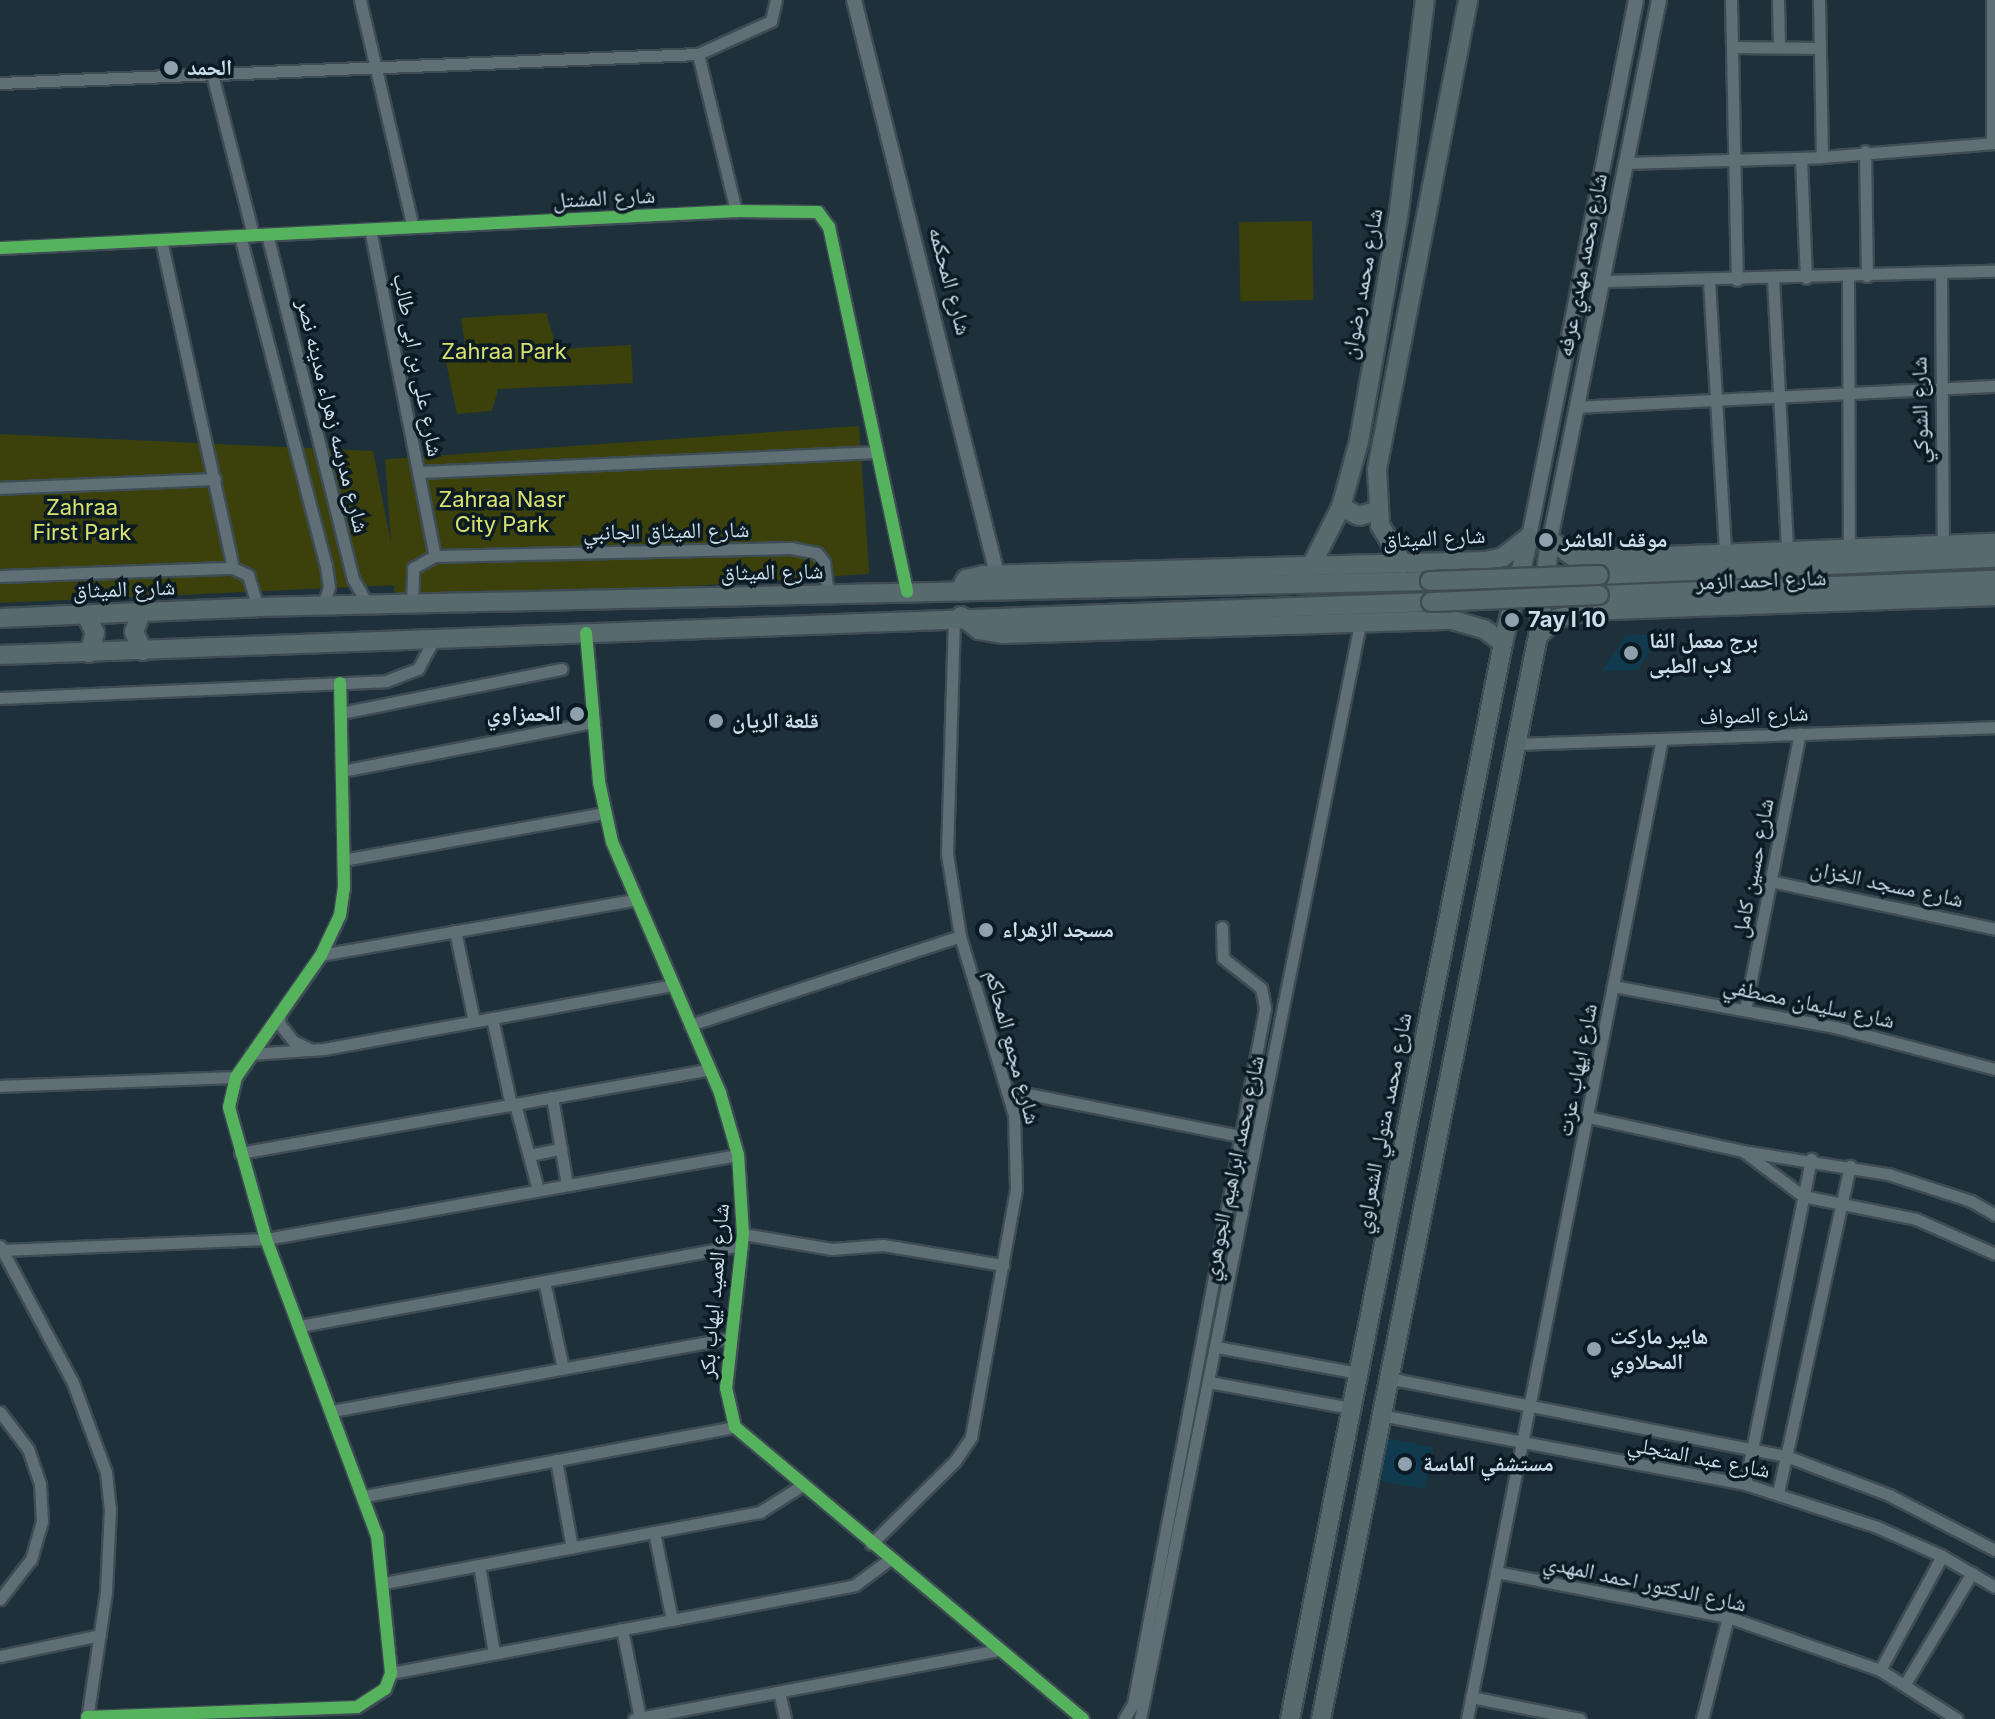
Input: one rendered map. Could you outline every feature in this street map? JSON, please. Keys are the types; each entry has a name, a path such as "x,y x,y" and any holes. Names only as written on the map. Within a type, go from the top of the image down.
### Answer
{"main road":[{"name":"شارع محمد رضوان","path":"1311,566 1341,507 1359,441 1399,211 1425,0"},
{"path":"1403,564 1385,538 1377,511 1386,407 1468,0"},
{"path":"1341,507 1359,516 1377,511"},
{"name":"شارع الميثاق","path":"0,618 258,607 959,592 974,576 997,574 1495,560 1529,537"},
{"name":"شارع محمد متولي الشعراوي","path":"1290,1719 1503,643 1529,537"},
{"path":"1321,1719 1538,636 1550,540"},
{"name":"شارع احمد الزمر","path":"1550,540 1572,556 1591,559 1995,543"},
{"path":"959,592 1430,581 1995,558"},
{"path":"1586,611 1577,587 1591,559"},
{"path":"1458,563 1470,590 1462,621"},
{"path":"0,655 957,616 1995,580"},
{"name":"شارع احمد الزمر","path":"1538,636 1555,619 1586,611 1995,596"},
{"path":"141,613 134,632 143,651"},
{"path":"86,615 95,633 89,653"},
{"path":"957,616 979,630 1002,634 1462,621 1503,643"},
{"path":"1478,767 1489,780 1501,779 1509,771"},
{"path":"1471,806 1490,798 1501,811"},
{"path":"1328,1524 1345,1534 1360,1529"},
{"path":"1320,1559 1337,1556 1353,1564"}],"street":[{"path":"360,0 413,227"},
{"path":"2,81 698,54 771,21 776,0"},
{"name":"شارع المحكمه","path":"854,0 958,398 997,574"},
{"name":"شارع محمد مهدي عرفه","path":"1529,537 1636,0"},
{"name":"شارع محمد مهدي عرفه","path":"1550,540 1659,0"},
{"path":"1731,0 1737,280"},
{"path":"1778,0 1779,47"},
{"path":"1819,0 1822,157"},
{"path":"1625,163 1822,157 1865,151 1993,143 1992,0"},
{"path":"1732,47 1820,48"},
{"path":"698,54 736,211"},
{"name":"شارع مدرسه زهراء مدينه نصر","path":"212,74 246,236 326,566 329,587 323,606"},
{"path":"1865,151 1867,276"},
{"path":"1801,158 1806,278"},
{"name":"شارع المشتل","path":"0,248 808,210 826,218 873,452 907,592"},
{"name":"شارع على بن ابى طالب","path":"370,229 435,556"},
{"name":"شارع مدرسه زهراء مدينه نصر","path":"267,234 353,579 368,605"},
{"path":"161,240 233,568"},
{"path":"1602,281 1848,278 1995,271"},
{"name":"شارع الشوكي","path":"1941,273 1939,389 1943,546"},
{"path":"1848,278 1849,549"},
{"path":"1773,279 1787,550"},
{"path":"1709,281 1725,552"},
{"path":"1575,407 1995,386"},
{"path":"420,472 873,452"},
{"path":"0,488 215,479"},
{"name":"شارع الميثاق الجانبي","path":"435,556 804,548 824,562 828,595"},
{"path":"412,604 413,568 435,556"},
{"path":"0,576 233,568 248,575 258,607"},
{"name":"شارع مجمع المحاكم","path":"871,1544 955,1461 971,1437 1003,1265 1017,1164 1008,1090 960,936 946,821 957,616"},
{"name":"شارع محمد ابراهيم الجوهري","path":"1140,1719 1360,624"},
{"name":"شارع العميد ايهاب بكر","path":"586,633 605,813 634,900 710,1069 738,1155 742,1240 729,1338 727,1408 735,1427"},
{"path":"0,698 403,678 424,663 434,639"},
{"path":"341,713 562,669"},
{"path":"340,683 343,860 340,915 321,955 236,1077 229,1107 266,1239 365,1496 384,1583 391,1673 385,1689 357,1707 255,1715 87,1718 110,1539 106,1472 84,1406 2,1247 266,1239 738,1155"},
{"path":"342,771 594,722"},
{"name":"شارع الصواف","path":"1514,744 1995,727"},
{"name":"شارع حسين كامل","path":"1745,1010 1800,733"},
{"name":"شارع ايهاب عزت","path":"1467,1719 1662,739"},
{"path":"343,860 605,813"},
{"name":"شارع مسجد الخزان","path":"1770,881 1995,929"},
{"path":"321,955 634,900"},
{"path":"1124,1719 1133,1704 1265,998 1255,980 1223,958 1222,927"},
{"path":"455,931 474,1021"},
{"path":"690,1025 960,936"},
{"path":"251,1054 317,1050 672,985"},
{"name":"شارع سليمان مصطفي","path":"1613,986 1862,1033 1995,1069"},
{"path":"280,1013 279,1023 293,1041 317,1050"},
{"path":"492,1018 538,1190"},
{"path":"240,1153 710,1069"},
{"path":"0,1086 236,1077"},
{"path":"1008,1090 1241,1136"},
{"path":"552,1097 567,1185"},
{"path":"1588,1117 1742,1151 1850,1166 1928,1185 1995,1215"},
{"path":"529,1155 561,1149"},
{"path":"1742,1151 1803,1196 1916,1219 1995,1254"},
{"path":"1745,1484 1811,1159"},
{"path":"1778,1493 1850,1166"},
{"path":"300,1326 544,1281 742,1240 832,1249 883,1245 1003,1265"},
{"path":"544,1281 563,1368"},
{"path":"332,1411 729,1338"},
{"path":"1217,1347 1358,1373"},
{"name":"شارع عبد المتجلي","path":"1388,1378 1786,1456 1889,1495 1995,1550"},
{"path":"1209,1382 1351,1408"},
{"name":"شارع عبد المتجلي","path":"1380,1415 1522,1445 1745,1484 1778,1493 1942,1556 1995,1587"},
{"path":"0,1599 31,1559 42,1521 40,1484 28,1449 2,1417"},
{"path":"365,1496 735,1427 801,1486 1083,1719"},
{"path":"556,1460 572,1548"},
{"path":"384,1583 760,1512 801,1486"},
{"path":"654,1532 672,1620"},
{"path":"1880,1670 1942,1556"},
{"path":"391,1673 855,1585 890,1559"},
{"path":"479,1565 494,1653"},
{"name":"شارع الدكتور احمد المهدي","path":"1496,1572 1728,1617 1880,1670 1957,1719"},
{"path":"1905,1684 1972,1573"},
{"path":"1702,1719 1728,1617"},
{"path":"622,1629 637,1718 1000,1650"},
{"path":"0,1656 100,1635"},
{"path":"779,1692 785,1719"},
{"path":"1471,1697 1580,1719"}],"shaded area":[{"name":"برج معمل الفا لاب الطبى","path":"1626,635 1660,635 1638,670 1602,671"},
{"name":"مستشفي الماسة","path":"1386,1438 1433,1447 1425,1489 1378,1480"}],"green space":[{"path":"1312,221 1313,300 1240,301 1239,222"},
{"name":"Zahraa Park","path":"546,313 557,349 631,345 633,383 498,389 492,411 457,414 445,357 466,352 461,318"},
{"name":"Zahraa Nasr City Park","path":"859,426 869,574 395,607 385,459"},
{"name":"Zahraa First Park","path":"0,434 373,451 399,585 0,603"}],"cycle path":[{"path":"0,248 736,211 818,212 829,227 907,592"},
{"path":"586,633 599,782 612,842 720,1093 738,1155 743,1234 726,1388 735,1427 1083,1719"},
{"path":"87,1717 357,1707 385,1689 391,1673 377,1536 266,1239 229,1107 236,1077 321,955 340,915 344,888 340,683"}],"place":[{"name":"الحمد","path":"171,68"},
{"name":"موقف العاشر","path":"1546,540"},
{"name":"7ay l 10","path":"1512,620"},
{"name":"برج معمل الفا لاب الطبى","path":"1631,653"},
{"name":"الحمزاوي","path":"577,714"},
{"name":"قلعة الريان","path":"716,721"},
{"name":"مسجد الزهراء","path":"986,930"},
{"name":"هايبر ماركت المحلاوي","path":"1594,1349"},
{"name":"مستشفي الماسة","path":"1405,1464"}]}
